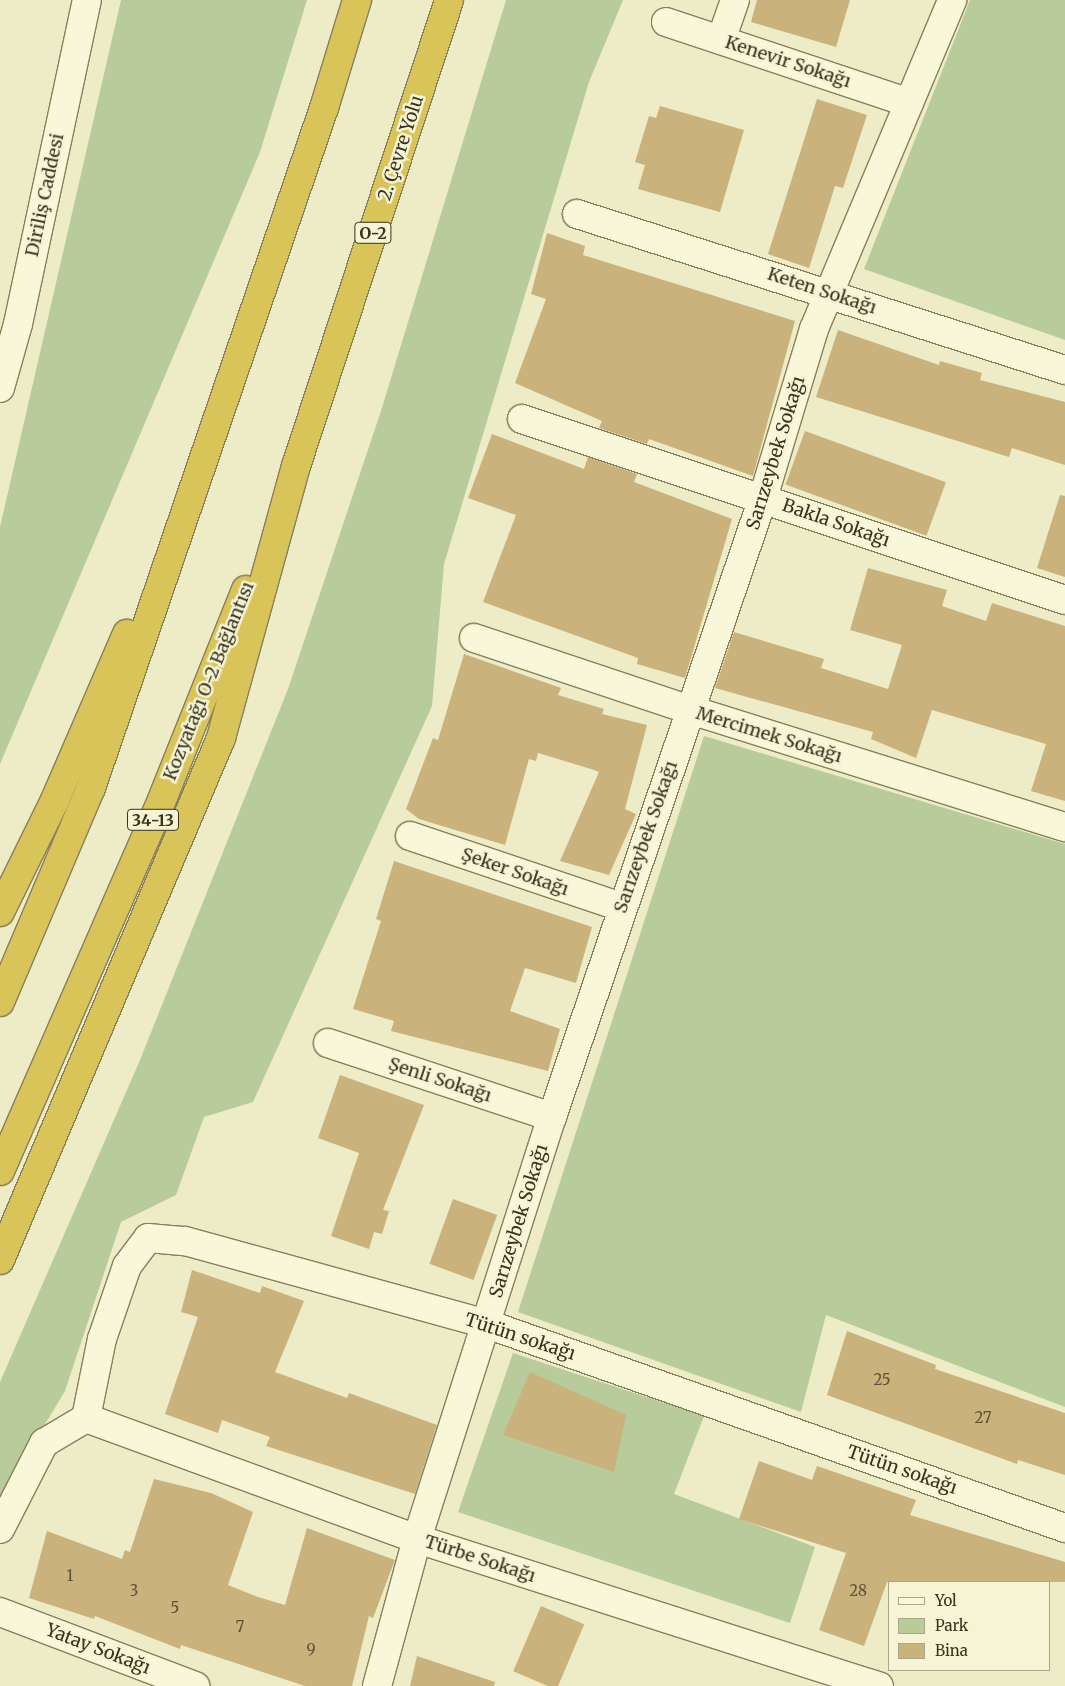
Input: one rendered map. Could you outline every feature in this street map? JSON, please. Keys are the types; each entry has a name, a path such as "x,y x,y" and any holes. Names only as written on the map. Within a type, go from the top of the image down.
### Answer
{"highway":[{"path":"0,1002 91,788 214,434 357,0"},
{"name":"2. Çevre Yolu","path":"296,466 449,0"},
{"path":"0,912 55,800 214,434"},
{"path":"0,1260 221,738 296,466"},
{"name":"Kozyatağı O-2 Bağlantısı","path":"0,1170 157,812 296,466"}],"street":[{"name":"Diriliş Caddesi","path":"0,388 9,320 87,0"},
{"path":"721,40 735,0"},
{"name":"Sarızeybek Sokağı","path":"377,1686 418,1539 552,1117 621,907 763,498 829,293 952,0"},
{"name":"Kenevir Sokağı","path":"666,22 909,103"},
{"name":"Keten Sokağı","path":"577,214 1065,370"},
{"name":"Bakla Sokağı","path":"522,419 1065,600"},
{"name":"Mercimek Sokağı","path":"474,638 690,710 1065,827"},
{"name":"Şeker Sokağı","path":"410,836 621,907"},
{"name":"Şenli Sokağı","path":"328,1043 552,1117"},
{"name":"Tütün sokağı","path":"86,1418 102,1339 127,1266 148,1238 185,1240 487,1324 1065,1528"},
{"path":"0,1529 44,1443 86,1418"},
{"name":"Türbe Sokağı","path":"86,1418 418,1539 879,1686"},
{"name":"Yatay Sokağı","path":"0,1612 195,1686"}],"green space":[{"path":"121,0 307,0 260,152 0,764 0,527"},
{"path":"506,0 623,0 589,82 444,564 432,706 253,1102 204,1117 176,1195 121,1222 65,1391 0,1499 0,1382 140,1060 288,689 381,411"},
{"path":"970,0 1065,0 1065,340 864,269"},
{"path":"704,736 1065,844 1065,1407 826,1315 801,1412 518,1312"},
{"path":"513,1353 704,1416 674,1494 815,1547 790,1623 458,1512"}],"building":[{"path":"757,0 850,0 836,47 751,22"},
{"path":"817,99 867,115 843,188 835,186 809,268 768,254"},
{"path":"660,106 744,130 720,212 638,189 645,165 635,162 649,116 656,118"},
{"path":"547,233 585,246 583,255 795,321 753,476 649,439 647,444 599,428 602,421 515,383 546,299 531,294"},
{"path":"838,330 939,365 940,361 982,373 980,380 1065,402 1065,465 1012,448 1009,457 816,397"},
{"path":"805,431 946,482 926,536 786,485"},
{"path":"492,434 584,469 588,457 637,474 634,482 732,519 685,678 637,664 638,658 483,602 516,515 468,498"},
{"path":"1060,495 1065,496 1065,577 1037,568"},
{"path":"868,568 947,590 942,606 986,621 992,603 1065,626 1065,801 1031,791 1046,744 932,710 916,758 871,739 873,732 715,688 734,632 824,659 821,668 888,689 902,645 850,630"},
{"path":"464,654 561,688 558,695 604,709 602,714 647,725 625,809 636,814 609,875 560,861 599,772 591,769 538,753 536,761 529,759 505,845 419,819 406,809 433,738 438,740"},
{"path":"394,861 592,927 576,983 525,968 510,1011 560,1029 548,1071 391,1031 394,1021 353,1009 381,921 376,919"},
{"path":"340,1075 424,1105 383,1210 389,1211 382,1234 374,1232 369,1249 331,1236 359,1153 318,1138"},
{"path":"453,1199 497,1215 474,1280 429,1264"},
{"path":"192,1270 260,1293 262,1286 304,1301 275,1372 347,1398 349,1393 437,1425 415,1494 266,1446 270,1437 222,1420 218,1433 165,1414 198,1317 181,1312"},
{"path":"847,1331 936,1365 935,1369 1065,1413 1065,1475 1018,1460 1017,1464 827,1395"},
{"path":"530,1372 626,1415 614,1472 503,1435"},
{"path":"759,1461 812,1480 817,1466 916,1500 910,1515 1065,1562 1065,1582 888,1581 864,1646 819,1630 846,1553 739,1519"},
{"path":"154,1479 211,1493 253,1512 228,1585 258,1597 285,1605 307,1528 395,1560 373,1618 369,1616 352,1686 305,1686 181,1645 180,1649 95,1616 94,1619 29,1598 47,1531 122,1559 125,1550 130,1552"},
{"path":"541,1606 584,1624 558,1686 548,1686 513,1671"},
{"path":"417,1656 495,1682 494,1686 410,1686"}]}
